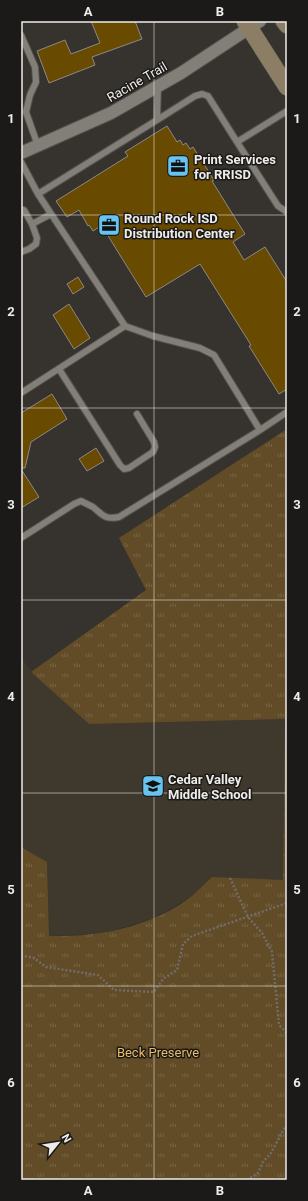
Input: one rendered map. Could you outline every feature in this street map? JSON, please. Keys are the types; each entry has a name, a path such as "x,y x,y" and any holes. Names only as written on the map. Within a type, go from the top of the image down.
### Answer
{"street":[{"path":"284,21 287,25"},
{"path":"252,23 287,87"},
{"name":"Racine Trail","path":"21,153 111,113 181,73 252,23"}],"lane":[{"path":"21,35 23,45 35,67 36,82 30,95 26,112 38,146"},
{"path":"157,120 158,86"},
{"path":"38,194 195,96 202,94 208,96 278,206 287,212"},
{"path":"237,142 287,111"},
{"path":"21,162 38,194 125,326 153,336 200,348 214,355 260,430"},
{"path":"21,210 24,210 32,224 37,238 36,244 21,252"},
{"path":"32,224 51,214"},
{"path":"21,393 125,326"},
{"path":"59,369 124,469 129,468 153,452 155,448 154,442 137,414"},
{"path":"21,538 81,501 92,507 102,516 111,519 119,517 287,412"}],"path":[{"path":"230,878 248,917 262,933 272,952 279,1024 287,1033"},
{"path":"21,955 34,958 46,967 98,975 114,990 154,992 163,979 177,970 183,944 192,936 287,903"},
{"path":"247,1180 258,1173 263,1162 271,1153 284,1129 287,1127"}],"shaded area":[{"name":"Cedar Valley Middle School","path":"21,657 32,672 89,724 285,719 283,881 212,877 191,897 154,918 112,931 92,934 49,936 47,862 21,847"}],"green space":[{"name":"Beck Preserve","path":"287,429 287,1180 21,1180 21,847 47,862 49,936 87,935 118,930 145,922 182,904 212,877 283,880 285,719 89,724 31,672 146,590 119,538"}],"building":[{"path":"91,21 135,21 142,39 92,57 95,65 49,83 37,51 65,40 71,54 100,43"},
{"path":"167,126 177,142 180,140 183,145 186,143 190,149 193,147 214,180 212,181 245,234 233,242 244,260 265,247 287,282 287,389 279,394 249,346 251,345 200,264 146,297 105,231 102,233 99,227 93,231 89,225 88,226 79,210 67,217 56,201 128,156 125,152"},
{"path":"78,277 84,287 73,294 67,284"},
{"path":"69,304 90,338 74,349 53,315"},
{"path":"52,394 67,419 31,442 25,468 21,468 21,413"},
{"path":"96,448 104,461 87,471 79,459"},
{"path":"21,469 39,497 21,508"}],"place":[{"name":"Print Services for RRISD","path":"178,166"},
{"name":"Round Rock ISD Distribution Center","path":"109,225"},
{"name":"Cedar Valley Middle School","path":"153,786"}]}
